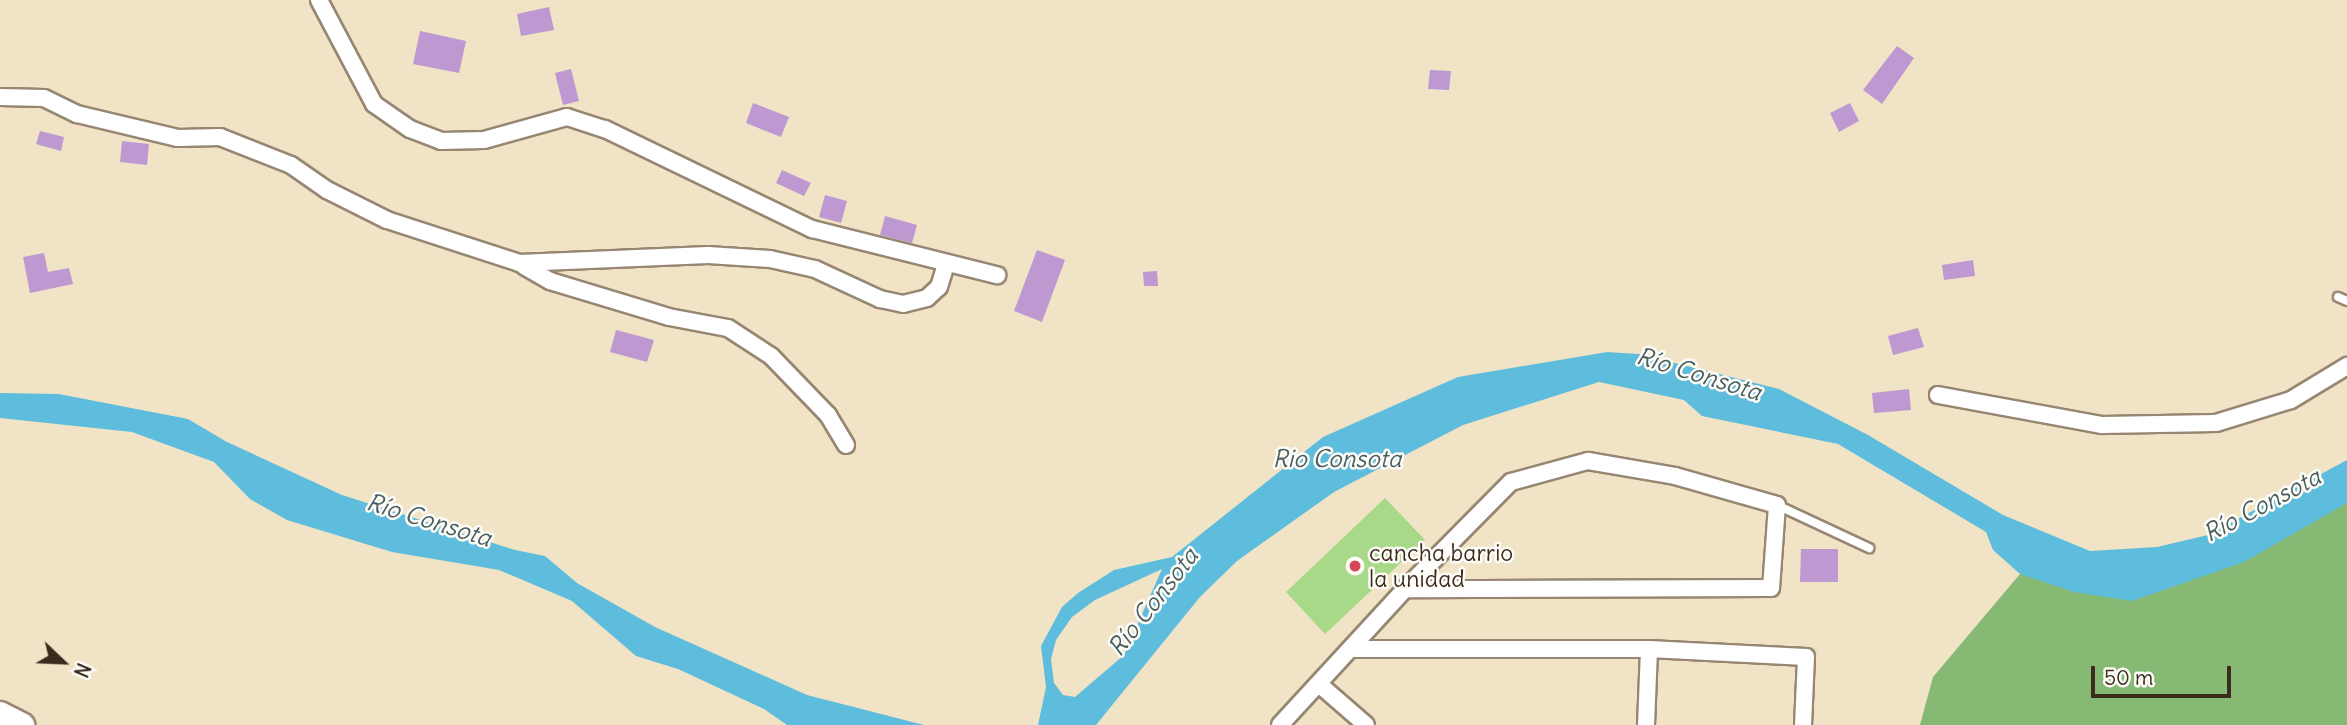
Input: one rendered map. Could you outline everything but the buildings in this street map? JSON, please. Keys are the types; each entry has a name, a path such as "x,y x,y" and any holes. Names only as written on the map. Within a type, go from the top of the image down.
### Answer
{"main road":[{"path":"0,713 22,725"}],"street":[{"path":"319,0 374,104 410,129 442,141 484,140 567,117 605,129 811,229 997,275"},
{"path":"0,97 44,98 78,114 178,138 220,137 291,165 327,190 387,220 519,263 550,281 669,317 729,328 771,356 808,393 846,445"},
{"path":"519,263 708,255 770,259 815,269 880,299 903,304 926,298 939,286 946,264"},
{"path":"1938,395 2102,425 2216,423 2291,400 2347,366"},
{"path":"1280,725 1320,685 1405,589 1511,482 1588,461 1675,475 1777,505 1771,588 1405,589"},
{"path":"1353,649 1649,649 1806,657 1803,725"},
{"path":"1646,725 1649,649"},
{"path":"1320,685 1366,725"}],"lane":[{"path":"2338,297 2347,302"},
{"path":"1777,505 1869,548"}],"green space":[{"name":"cancha barrio la unidad","path":"1385,498 1425,540 1325,634 1286,592"},
{"path":"2347,503 2347,725 1920,725 1933,677 2020,574 2170,588"}],"water":[{"name":"Rio Consota","path":"1607,352 1639,354 1779,389 1868,435 2003,515 2090,551 2157,547 2208,535 2347,460 2347,503 2244,562 2132,601 2074,592 2020,574 1993,550 1986,532 1838,444 1702,416 1684,400 1599,382 1463,425 1334,492 1237,561 1200,597 1096,725 1038,725 1046,687 1041,646 1062,607 1078,593 1114,570 1172,557 1323,437 1458,377","holes":["1162,569 1124,655 1075,697 1063,695 1054,683 1051,659 1056,640 1072,617 1095,600"]},
{"path":"0,393 59,394 188,419 227,442 342,495 515,550 545,556 577,583 655,627 807,695 924,725 787,725 764,709 678,669 636,656 572,601 499,570 392,552 287,520 250,499 214,462 132,432 0,418"}],"place":[{"name":"cancha barrio la unidad","path":"1355,566"}],"water label":[{"name":"Río Consota","path":"1699,374"},
{"name":"Río Consota","path":"2262,505"},
{"name":"Río Consota","path":"429,520"},
{"name":"Río Consota","path":"1153,602"}]}
